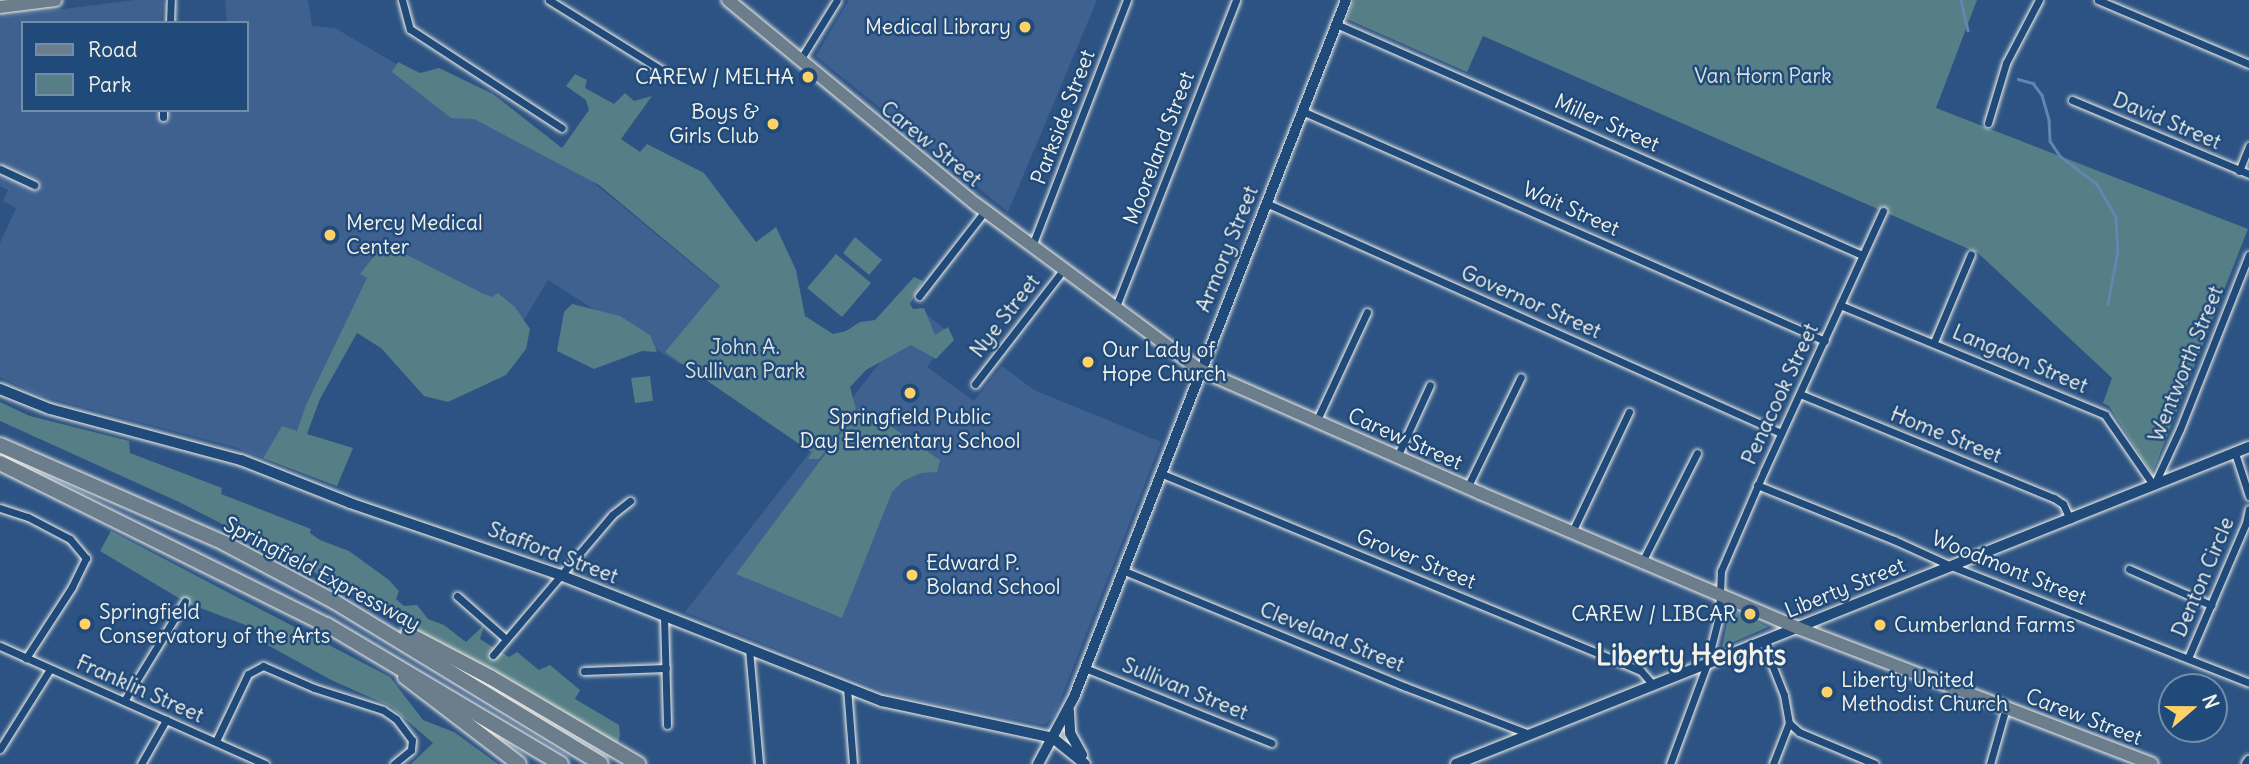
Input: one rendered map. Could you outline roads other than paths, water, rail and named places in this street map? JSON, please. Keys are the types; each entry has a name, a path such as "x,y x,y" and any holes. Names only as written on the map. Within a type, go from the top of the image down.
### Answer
{"highway":[{"name":"Springfield Expressway","path":"3,445 224,543 346,608 601,764"},
{"path":"0,463 57,491"},
{"path":"0,471 57,491"},
{"name":"Springfield Expressway","path":"57,491 237,578 362,644 561,764"},
{"path":"346,608 412,636 479,671 638,764"},
{"path":"362,644 519,764"}],"main road":[{"path":"0,7 57,0"},
{"name":"Carew Street","path":"728,0 985,211 1200,370 1467,488 1798,628 2152,764"},
{"name":"Armory Street","path":"1038,764 1069,709 1346,0"},
{"name":"Stafford Street","path":"0,389 50,409 229,456 350,503 560,575 893,704 1053,738 1085,764"},
{"name":"Liberty Street","path":"1456,764 2249,447"},
{"path":"1069,709 1070,733 1085,764"}],"street":[{"path":"170,21 171,0"},
{"path":"402,0 410,29 562,128"},
{"path":"549,0 663,71"},
{"path":"800,61 837,0"},
{"name":"Parkside Street","path":"1032,246 1127,0"},
{"name":"Mooreland Street","path":"1115,309 1236,0"},
{"path":"1988,123 2006,63 2039,0"},
{"path":"2098,0 2249,64"},
{"name":"Miller Street","path":"1336,24 1862,255"},
{"name":"David Street","path":"2072,100 2249,174"},
{"name":"Wait Street","path":"1303,111 1825,341"},
{"path":"2239,170 2249,146"},
{"path":"0,169 34,185"},
{"name":"Governor Street","path":"1266,203 1782,433"},
{"path":"919,296 985,211"},
{"name":"Penacook Street","path":"1670,764 1707,664 1719,616 1721,571 1757,485 1883,211"},
{"path":"1934,342 1970,254"},
{"name":"Wentworth Street","path":"2154,486 2180,429 2249,255"},
{"name":"Nye Street","path":"975,384 1063,270"},
{"name":"Langdon Street","path":"1840,305 2105,415 2154,486"},
{"path":"1316,422 1367,312"},
{"path":"1467,488 1521,377"},
{"path":"1397,457 1430,385"},
{"name":"Home Street","path":"1800,394 2054,498 2063,505 2070,519"},
{"path":"1572,532 1629,412"},
{"path":"1643,562 1697,453"},
{"name":"Denton Circle","path":"2235,453 2249,496"},
{"name":"Grover Street","path":"1160,473 1641,671 1653,685"},
{"name":"Woodmont Street","path":"1757,485 1951,566 2249,682"},
{"path":"493,655 612,515 630,501"},
{"path":"0,508 28,517 70,539 86,558 72,587 26,658"},
{"name":"Denton Circle","path":"2188,658 2246,523 2249,509"},
{"path":"2129,569 2211,605"},
{"name":"Cleveland Street","path":"1122,570 1406,687 1529,734"},
{"path":"457,596 506,639"},
{"path":"124,701 185,601"},
{"path":"664,616 667,725"},
{"path":"1763,642 1784,695 1789,723 1773,764"},
{"name":"Franklin Street","path":"0,646 216,741 259,763"},
{"path":"749,649 759,764"},
{"path":"216,741 248,674 259,667 275,668 314,688 383,710 407,729 412,740 411,750 394,764"},
{"path":"584,671 666,668"},
{"name":"Sullivan Street","path":"1085,668 1272,743"},
{"path":"0,749 50,669"},
{"path":"847,688 853,764"},
{"path":"1990,764 2006,707"},
{"path":"141,764 166,720"},
{"path":"1789,723 1799,732 1875,764"}],"waterway":[{"path":"1961,0 1968,30"},
{"path":"2018,79 2033,83 2042,95 2049,120 2050,141 2060,156 2097,184 2116,217 2118,251 2108,304"}],"place":[{"name":"Medical Library","path":"1025,27"},
{"name":"CAREW / MELHA","path":"808,77"},
{"name":"Boys & Girls Club","path":"773,124"},
{"name":"Mercy Medical Center","path":"330,235"},
{"name":"Our Lady of Hope Church","path":"1088,362"},
{"name":"Springfield Public Day Elementary School","path":"910,393"},
{"name":"Edward P. Boland School","path":"912,575"},
{"name":"CAREW / LIBCAR","path":"1750,614"},
{"name":"Springfield Conservatory of the Arts","path":"85,624"},
{"name":"Cumberland Farms","path":"1880,625"},
{"name":"Liberty United Methodist Church","path":"1827,692"}],"district":[{"name":"Liberty Heights","path":"1691,655"}],"park label":[{"name":"Van Horn Park","path":"1763,76"},
{"name":"John A. Sullivan Park","path":"745,359"}]}
